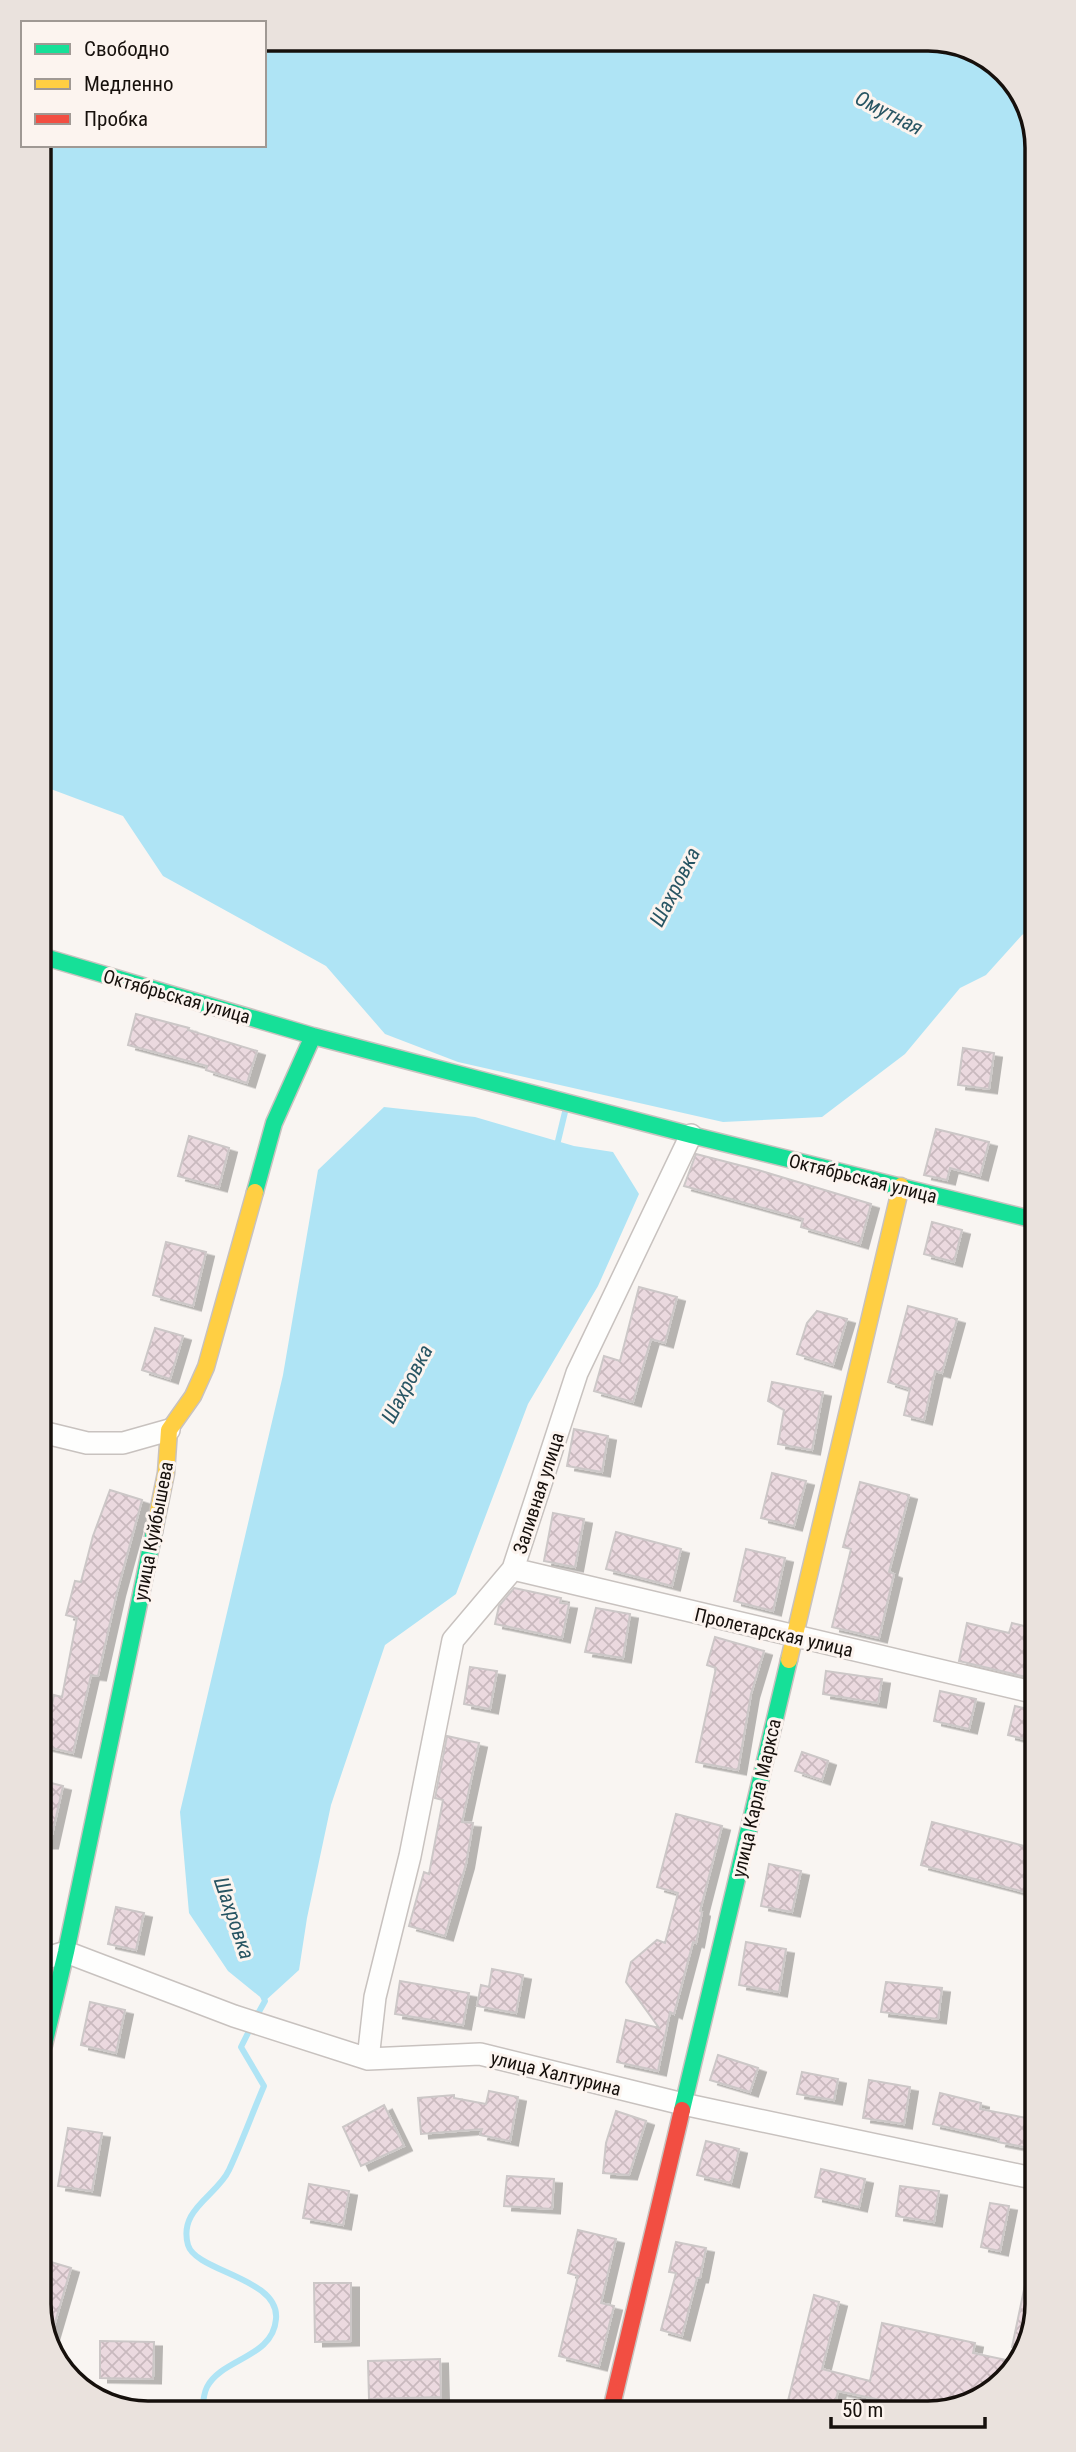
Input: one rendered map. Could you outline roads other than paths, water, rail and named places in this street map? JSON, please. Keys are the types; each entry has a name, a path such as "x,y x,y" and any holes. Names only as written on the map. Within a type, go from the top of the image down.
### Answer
{"street":[{"name":"Октябрьская улица","path":"51,959 313,1036 691,1135 1025,1217"},
{"path":"51,1434 87,1443 123,1443 169,1430 192,1396 206,1367 274,1123 313,1036"},
{"name":"Заливная улица","path":"368,2059 375,1997 410,1856 453,1640 513,1569 577,1373 691,1135"},
{"name":"улица Карла Маркса","path":"613,2401 901,1186"},
{"name":"улица Куйбышева","path":"51,2015 166,1473 169,1430"},
{"name":"Пролетарская улица","path":"513,1569 1025,1690"},
{"path":"51,1957 66,1952"},
{"name":"улица Халтурина","path":"66,1952 234,2016 368,2059 480,2054 683,2104 1025,2176"}],"water":[{"name":"Омутная","path":"266,51 934,51 971,61 1001,84 1020,117 1025,148 1025,933 986,975 960,988 905,1054 822,1117 723,1122 458,1062 385,1034 326,966 163,876 123,816 51,789 51,147 266,147"},
{"path":"384,1107 475,1117 574,1146 613,1152 639,1194 598,1286 528,1404 456,1594 385,1645 331,1805 299,1970 265,2001 228,1971 189,1913 180,1812 283,1375 318,1170"}],"waterway":[{"name":"Шахровка","path":"554,1148 565,1112"},
{"name":"Шахровка","path":"256,2017 265,2001 263,1996"},
{"name":"Шахровка","path":"203,2401 207,2387 214,2377 266,2342 273,2332 276,2319 274,2305 265,2294 194,2254 188,2245 186,2233 193,2212 229,2170 264,2086 241,2047 251,2027"}]}
